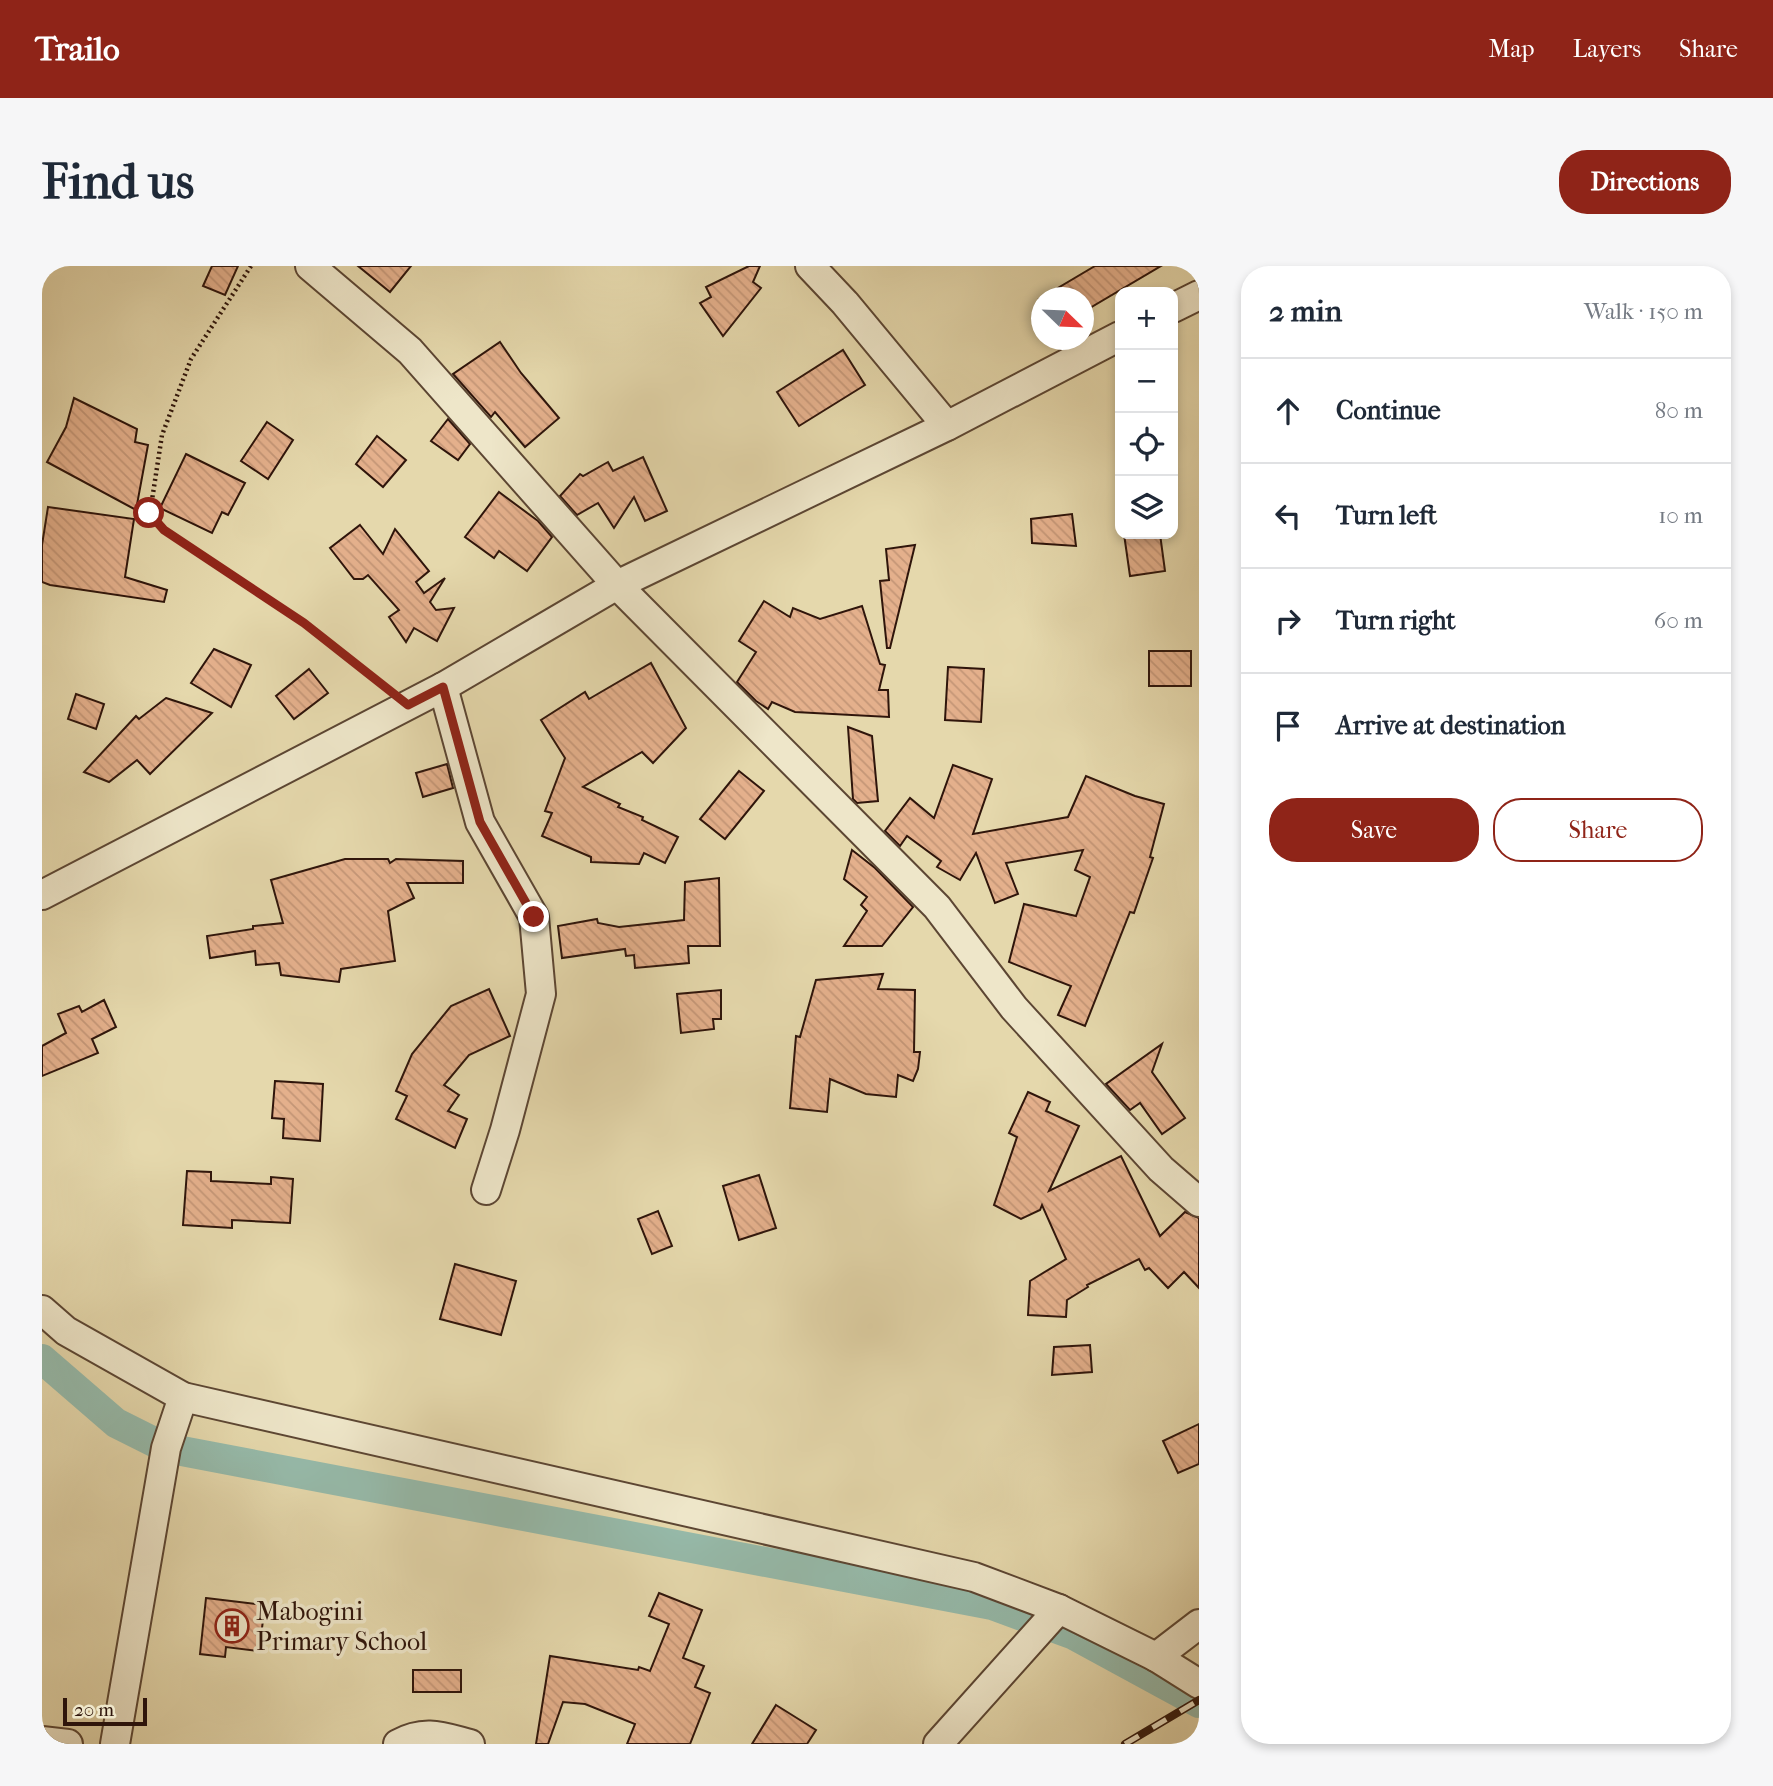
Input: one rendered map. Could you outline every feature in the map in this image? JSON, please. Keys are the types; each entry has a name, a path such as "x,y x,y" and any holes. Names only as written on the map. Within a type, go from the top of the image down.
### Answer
{"street":[{"path":"310,266 410,351 617,585 937,907 1014,1008 1161,1169 1199,1202"},
{"path":"810,266 845,303 947,426"},
{"path":"1178,306 1199,295"},
{"path":"42,895 443,687 617,585 947,426 1115,339"},
{"path":"443,687 480,822 534,917 541,994 486,1190"},
{"path":"42,1310 66,1331 183,1397 974,1577 1048,1620 1156,1657 1199,1684"},
{"path":"115,1744 166,1448 183,1397"},
{"path":"938,1744 1048,1620"},
{"path":"1156,1657 1199,1624"},
{"path":"398,1744 420,1735 431,1734 470,1744"},
{"path":"42,1741 68,1744"}],"path":[{"path":"251,266 191,359 162,435 149,513 164,530 304,623 408,705"}],"building":[{"path":"212,266 238,266 225,295 203,286"},
{"path":"358,266 411,266 390,292"},
{"path":"749,266 760,266 753,282 761,288 723,336 700,303 711,297 706,287"},
{"path":"1095,266 1161,266 1125,287 1115,287 1115,293 1094,306 1094,287 1060,287"},
{"path":"500,342 521,373 559,418 525,447 495,412 491,417 453,374"},
{"path":"843,350 865,385 799,426 777,392"},
{"path":"74,398 137,429 135,442 148,445 136,510 47,462 66,427"},
{"path":"448,419 470,444 458,460 431,441"},
{"path":"267,422 293,440 268,479 241,461"},
{"path":"377,436 406,460 383,487 356,464"},
{"path":"186,454 245,483 228,515 222,512 212,533 160,508"},
{"path":"643,457 667,511 645,521 634,497 614,528 598,503 577,515 560,496 580,474 583,476 608,462 613,471"},
{"path":"499,492 538,521 552,537 527,571 499,551 494,558 465,537"},
{"path":"48,507 134,519 125,577 167,590 164,602 42,582 42,545"},
{"path":"1072,514 1076,546 1032,543 1031,519"},
{"path":"360,525 383,554 395,529 429,571 416,582 424,593 445,578 430,602 436,610 454,608 437,641 414,628 406,642 389,617 399,610 368,575 363,579 354,579 330,548"},
{"path":"1125,539 1161,539 1165,571 1130,576"},
{"path":"915,545 890,648 887,648 880,581 889,580 886,549"},
{"path":"764,601 790,617 793,608 820,619 862,606 880,664 885,665 879,690 888,690 889,717 795,712 772,702 768,709 756,701 737,682 756,652 739,641"},
{"path":"214,649 251,665 231,707 191,683"},
{"path":"1149,651 1191,651 1191,686 1149,686"},
{"path":"651,663 686,728 653,763 642,752 583,787 620,804 618,807 643,817 642,820 678,837 665,863 644,853 639,864 591,862 591,857 542,836 552,813 545,811 565,758 541,720 585,692 589,699"},
{"path":"948,667 984,669 981,722 945,720"},
{"path":"309,669 328,693 294,719 276,696"},
{"path":"76,694 104,704 96,729 68,719"},
{"path":"166,698 212,713 150,774 137,760 109,782 84,772 136,716 139,719"},
{"path":"848,727 872,736 878,801 857,803 853,799"},
{"path":"447,764 453,788 423,797 416,773"},
{"path":"953,765 992,779 973,834 1068,817 1086,776 1135,796 1164,804 1150,857 1153,858 1134,913 1130,912 1085,1026 1058,1015 1071,986 1009,962 1024,904 1076,916 1090,877 1075,870 1083,850 1006,863 1018,894 995,903 976,853 960,880 937,867 941,861 907,836 900,846 885,831 910,798 934,818"},
{"path":"739,771 764,791 725,839 700,819"},
{"path":"852,850 875,868 913,907 882,946 844,946 867,911 861,905 867,897 844,879"},
{"path":"345,859 388,859 390,863 396,859 463,861 463,883 407,883 414,898 388,911 395,961 341,969 339,982 281,975 279,963 256,965 255,951 210,958 207,936 253,929 253,926 283,923 271,880"},
{"path":"719,878 720,946 688,946 689,963 635,968 634,955 626,956 625,949 562,958 558,926 597,919 598,923 619,927 684,920 685,882"},
{"path":"883,974 878,989 915,990 914,1052 920,1052 913,1081 898,1075 896,1097 866,1094 830,1079 827,1112 790,1108 796,1036 800,1037 816,980"},
{"path":"489,989 510,1036 469,1055 444,1085 459,1095 448,1111 467,1119 455,1148 396,1119 407,1096 396,1091 412,1054 451,1006"},
{"path":"721,990 721,1019 713,1019 714,1029 681,1033 677,994"},
{"path":"104,1000 116,1027 92,1039 98,1053 42,1076 42,1046 66,1033 58,1014 79,1006 82,1012"},
{"path":"1162,1044 1152,1072 1185,1118 1162,1134 1140,1103 1130,1110 1106,1084"},
{"path":"275,1081 323,1084 320,1141 283,1138 284,1119 272,1118"},
{"path":"1028,1092 1050,1102 1046,1111 1079,1126 1049,1191 1121,1156 1160,1236 1185,1212 1199,1218 1199,1288 1184,1272 1168,1288 1149,1268 1145,1270 1139,1259 1087,1285 1088,1287 1067,1300 1066,1317 1028,1315 1030,1281 1066,1259 1042,1205 1040,1210 1021,1219 994,1205 1017,1137 1009,1133"},
{"path":"187,1171 211,1172 211,1181 271,1184 271,1177 293,1179 290,1223 232,1220 232,1228 183,1225"},
{"path":"759,1175 776,1228 739,1240 723,1186"},
{"path":"658,1211 672,1246 652,1254 638,1219"},
{"path":"455,1264 516,1281 501,1335 440,1319"},
{"path":"1090,1345 1092,1372 1052,1375 1054,1347"},
{"path":"1199,1424 1199,1464 1178,1473 1163,1441"},
{"path":"659,1593 702,1610 683,1658 704,1666 695,1687 710,1693 690,1744 627,1744 635,1724 585,1704 563,1702 548,1744 536,1744 550,1656 638,1670 639,1667 650,1671 669,1624 649,1616"},
{"name":"Mabogini Primary School","path":"206,1598 265,1605 259,1651 226,1647 225,1657 200,1654"},
{"path":"413,1670 461,1670 461,1692 413,1692"},
{"path":"776,1705 816,1730 807,1744 752,1744"}],"waterway":[{"path":"42,1359 116,1423 166,1448 992,1605 1074,1635 1199,1703"}],"railway":[{"path":"1125,1744 1199,1700"}],"place":[{"name":"Mabogini Primary School","path":"232,1626"}],"route":[{"path":"149,513 164,530 304,623 408,705 443,687 480,822 534,917"}]}
